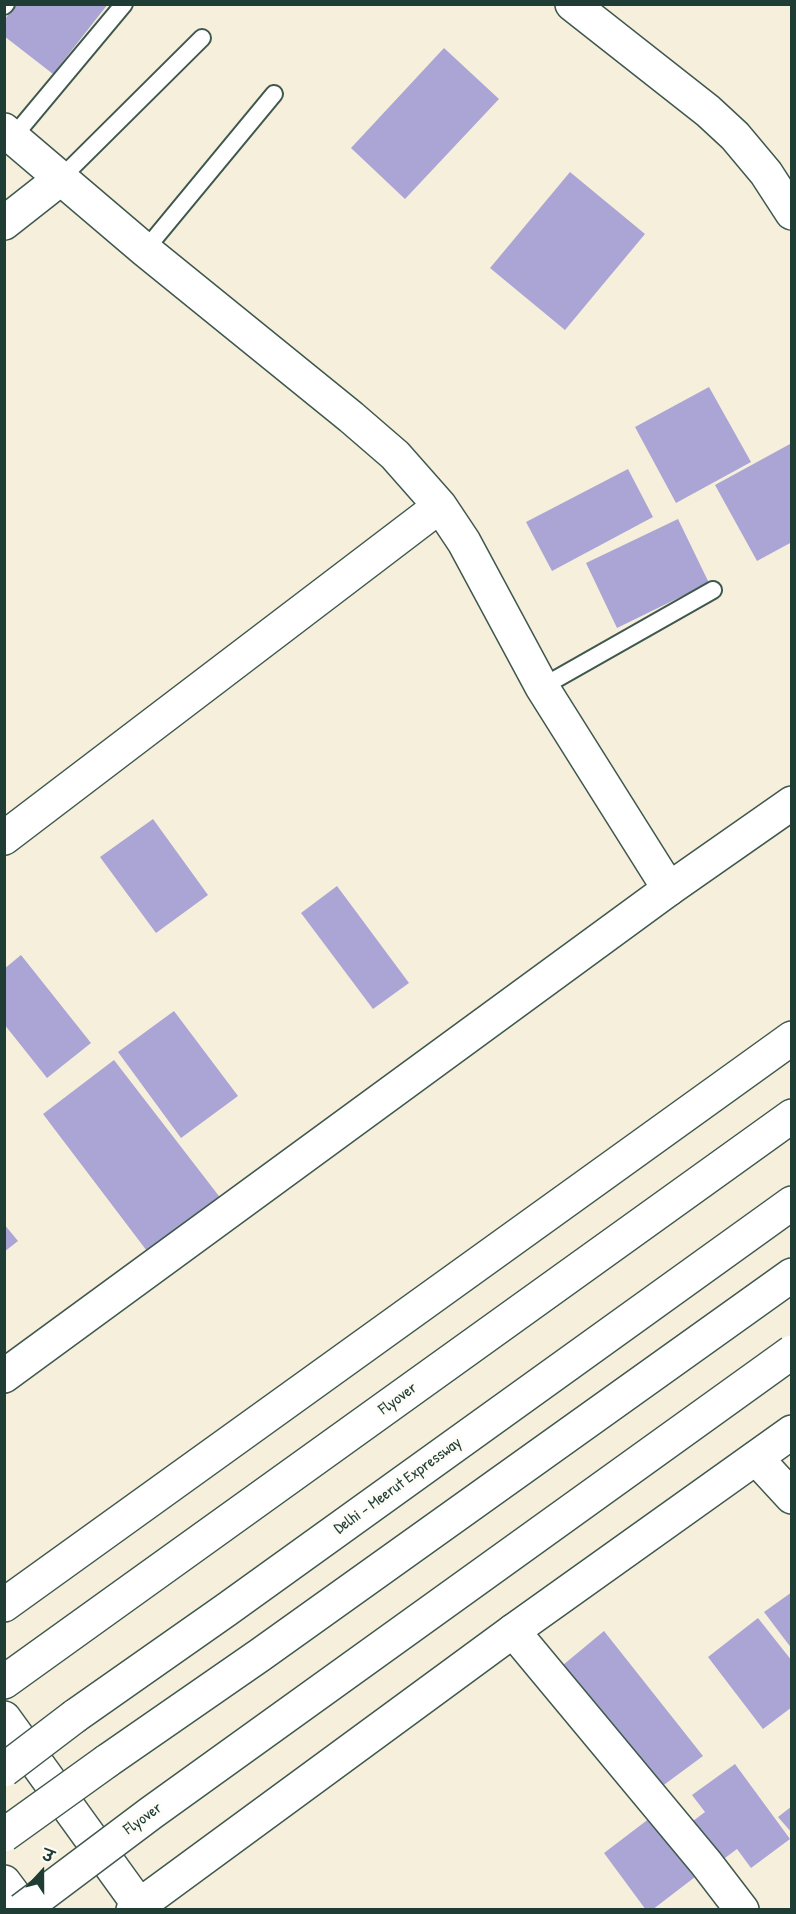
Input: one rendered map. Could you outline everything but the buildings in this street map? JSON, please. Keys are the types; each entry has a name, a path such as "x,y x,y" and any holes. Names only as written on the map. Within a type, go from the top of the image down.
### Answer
{"main road":[{"path":"572,4 708,111 735,136 766,172 792,213"},
{"path":"9,134 145,250 351,417 395,455 440,506 464,542 542,687 669,889"},
{"path":"4,223 60,179"},
{"path":"4,838 440,506"},
{"path":"4,1376 669,889 792,803"},
{"path":"4,1605 792,1038"},
{"name":"Flyover","path":"4,1682 792,1116"},
{"name":"Delhi - Meerut Expressway","path":"4,1770 75,1716 792,1203"},
{"path":"4,1835 792,1275"},
{"name":"Flyover","path":"23,1910 151,1813 792,1352"},
{"path":"4,1718 136,1907 513,1631 792,1432"},
{"path":"756,1458 792,1497"},
{"path":"513,1631 706,1863 742,1910"},
{"path":"4,1882 23,1910"}],"lane":[{"path":"9,134 124,4"},
{"path":"60,179 202,38"},
{"path":"145,250 274,94"},
{"path":"542,687 713,590"}]}
